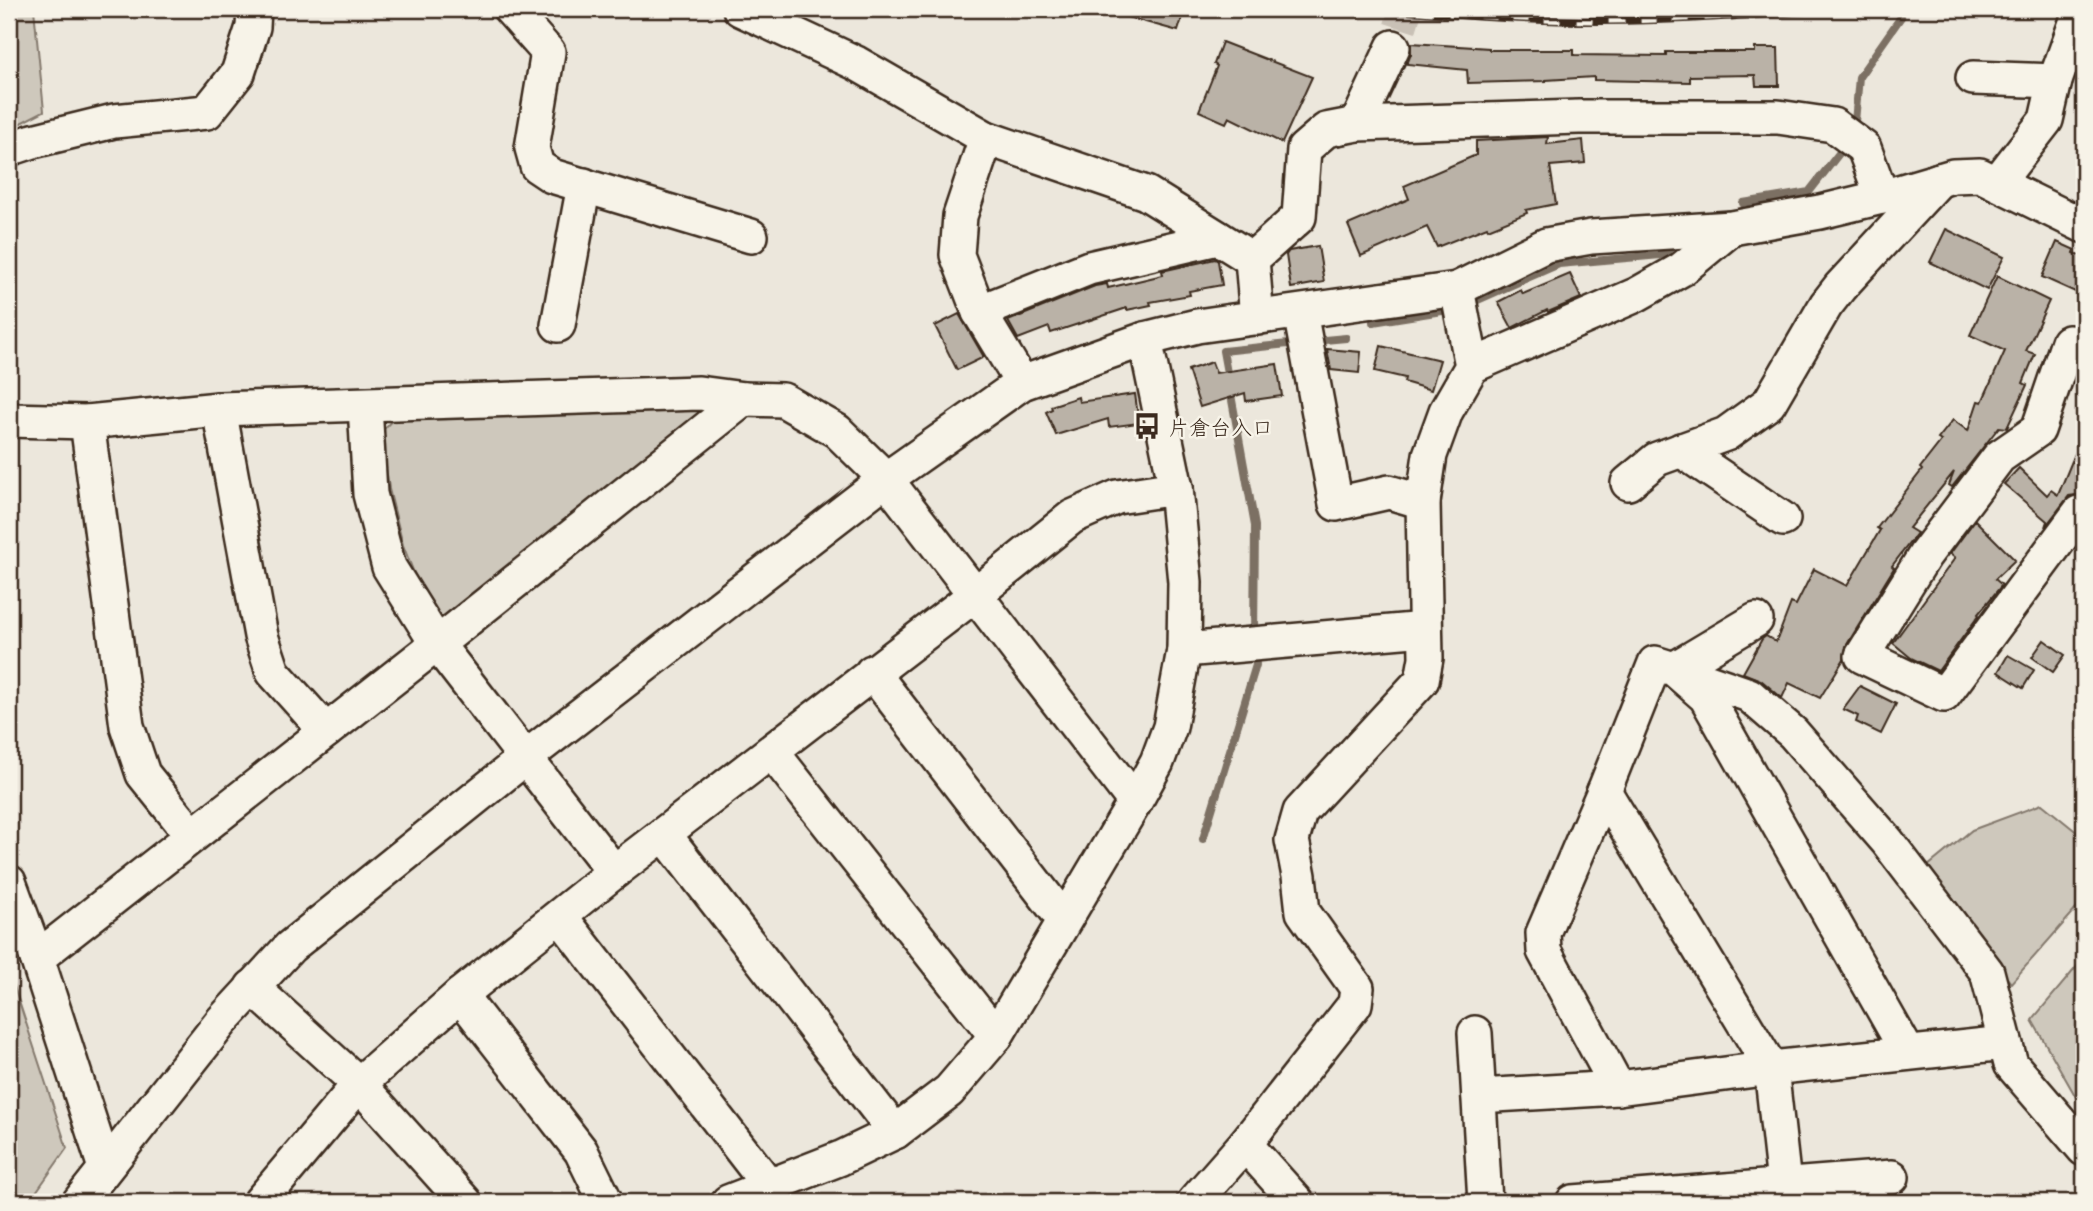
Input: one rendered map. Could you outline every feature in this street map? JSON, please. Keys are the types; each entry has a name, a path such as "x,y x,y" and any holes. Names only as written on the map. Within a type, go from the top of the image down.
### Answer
{"street":[{"path":"9,149 114,121 207,112 238,72 253,27 254,9"},
{"path":"510,9 548,52 532,148 537,166 552,176 751,236"},
{"path":"740,9 856,63 986,138 1146,193 1252,259"},
{"path":"1997,183 2046,120 2055,81 2081,9"},
{"path":"1357,124 1393,47"},
{"path":"1973,78 2055,81"},
{"path":"1252,259 1299,217 1304,149 1326,130 1357,124 1579,117 1778,117 1833,125 1864,148 1882,197"},
{"path":"986,138 960,216 957,255 979,312 1022,383"},
{"path":"79,1202 252,987 290,947 525,758 886,480 1022,383 1145,339 1197,326 1256,318 1304,331 1457,289 1546,245 1591,237 1732,228 1821,212 1953,176 1980,175 2084,226"},
{"path":"1628,483 1657,459 1726,433 1769,403 1826,305 1939,180"},
{"path":"558,325 584,186"},
{"path":"1194,1202 1245,1144 1355,1004 1357,988 1303,912 1292,840 1300,812 1422,680 1426,658 1423,502 1430,455 1446,411 1472,366 1636,295 1682,269 1732,228"},
{"path":"979,312 1088,268 1218,238"},
{"path":"1252,259 1256,318"},
{"path":"1457,289 1472,366"},
{"path":"1304,331 1336,504 1389,492 1423,502"},
{"path":"728,1202 841,1158 895,1132 949,1091 996,1036 1157,762 1170,727 1184,650 1185,582 1175,488 1145,339"},
{"path":"2084,343 2068,342 2038,430 1998,457 1925,555 1862,656 1944,695 2079,513 2084,515"},
{"path":"9,420 87,422 219,409 699,393 744,399 783,400 837,431 886,480 1135,802"},
{"path":"37,958 744,399"},
{"path":"365,405 370,494 389,567 437,644 614,872"},
{"path":"219,409 261,636 273,672 326,732"},
{"path":"87,422 127,726 143,775 192,835"},
{"path":"1681,450 1783,519"},
{"path":"274,1197 359,1084 460,995 614,872 1072,517 1117,497 1175,488"},
{"path":"1674,669 1756,620"},
{"path":"1184,650 1425,629"},
{"path":"1618,1088 1544,950 1543,933 1656,663 1749,695 1793,733 1887,841 1987,972 2011,1064 2084,1149"},
{"path":"1674,669 1706,697 1908,1053"},
{"path":"872,672 1064,920"},
{"path":"772,752 996,1036"},
{"path":"1604,791 1771,1068 1785,1193"},
{"path":"664,834 895,1132"},
{"path":"9,882 37,958 105,1168"},
{"path":"560,916 770,1187"},
{"path":"252,987 359,1084 465,1202"},
{"path":"460,995 581,1151 606,1202"},
{"path":"1475,1033 1485,1202"},
{"path":"1479,1096 1618,1088 1771,1068 2005,1044"},
{"path":"1245,1144 1297,1202"},
{"path":"1573,1202 1785,1193 1892,1177"}],"shaded area":[{"path":"9,9 34,9 44,111 9,129"},
{"path":"694,402 708,418 446,624 439,618 414,573 403,545 389,489 383,445 384,429 394,418"},
{"path":"2042,804 2084,838 2084,900 2011,983 1922,871 1972,830"},
{"path":"2084,958 2084,1111 2032,1020"},
{"path":"9,971 67,1148 29,1202 9,1202"}],"building":[{"path":"1121,9 1185,9 1178,31 1120,15"},
{"path":"1222,42 1312,77 1282,143 1229,117 1226,123 1199,111 1217,66 1214,64"},
{"path":"1411,43 1489,50 1574,50 1574,55 1666,56 1666,52 1755,52 1755,48 1778,48 1779,86 1756,86 1755,75 1690,76 1690,82 1594,80 1594,77 1468,83 1467,70 1407,64"},
{"path":"1548,137 1547,144 1583,140 1585,163 1550,166 1556,204 1526,210 1527,213 1437,247 1427,227 1361,256 1348,225 1409,199 1404,186 1476,155 1476,141"},
{"path":"1946,229 2004,257 1987,290 1930,262"},
{"path":"2057,242 2084,257 2084,296 2042,277"},
{"path":"1318,246 1324,282 1291,288 1286,255 1289,251"},
{"path":"1215,259 1218,261 1222,285 1189,291 1190,295 1127,308 1051,333 1049,327 1018,339 1008,321 1095,286 1107,284 1108,288 1163,275 1162,271"},
{"path":"1570,274 1581,298 1548,312 1547,310 1512,328 1498,302 1521,290 1523,294"},
{"path":"1997,276 2049,301 2026,351 2035,354 2023,383 2027,385 2007,428 1999,427 1952,487 1949,485 1954,472 1909,528 1917,533 1892,566 1894,568 1846,646 1844,659 1820,698 1789,683 1782,698 1761,680 1743,673 1762,639 1766,636 1776,642 1791,603 1796,605 1814,569 1847,586 1880,530 1877,528 1922,470 1920,468 1941,441 1938,439 1953,420 1968,431 1978,401 1982,402 2005,351 1970,335"},
{"path":"959,314 984,357 957,370 935,326"},
{"path":"1381,346 1440,360 1431,390 1404,382 1405,378 1375,371"},
{"path":"1327,349 1361,352 1359,373 1331,370"},
{"path":"1212,362 1216,373 1277,364 1282,396 1246,401 1245,393 1200,407 1188,370"},
{"path":"1135,394 1139,423 1109,427 1108,419 1056,435 1046,412 1052,409 1051,406 1078,397 1079,402"},
{"path":"2084,432 2084,494 2069,496 2045,527 2047,521 2004,484 2019,468 2047,495 2051,490 2058,495"},
{"path":"1975,520 2015,560 1995,579 2002,585 1938,671 1911,658 1893,643 1955,558 1950,554"},
{"path":"2044,640 2065,655 2053,672 2032,657"},
{"path":"2008,655 2034,670 2023,688 1998,672"},
{"path":"1860,686 1896,704 1881,734 1856,722 1858,716 1843,709"}],"waterway":[{"path":"1855,122 1859,77 1901,17"},
{"path":"1743,203 1809,192 1844,147"},
{"path":"1473,302 1559,264 1672,254"},
{"path":"1373,322 1448,310"},
{"path":"1314,341 1346,338"},
{"path":"1254,638 1255,526 1223,351 1298,343"},
{"path":"1203,839 1256,665 1255,651"}],"tunnel":[{"path":"1400,28 1406,9"}],"railway":[{"path":"1385,9 1518,19 1599,21 1687,19 1834,9"}],"place":[{"name":"片倉台入口","path":"1147,426"}]}
